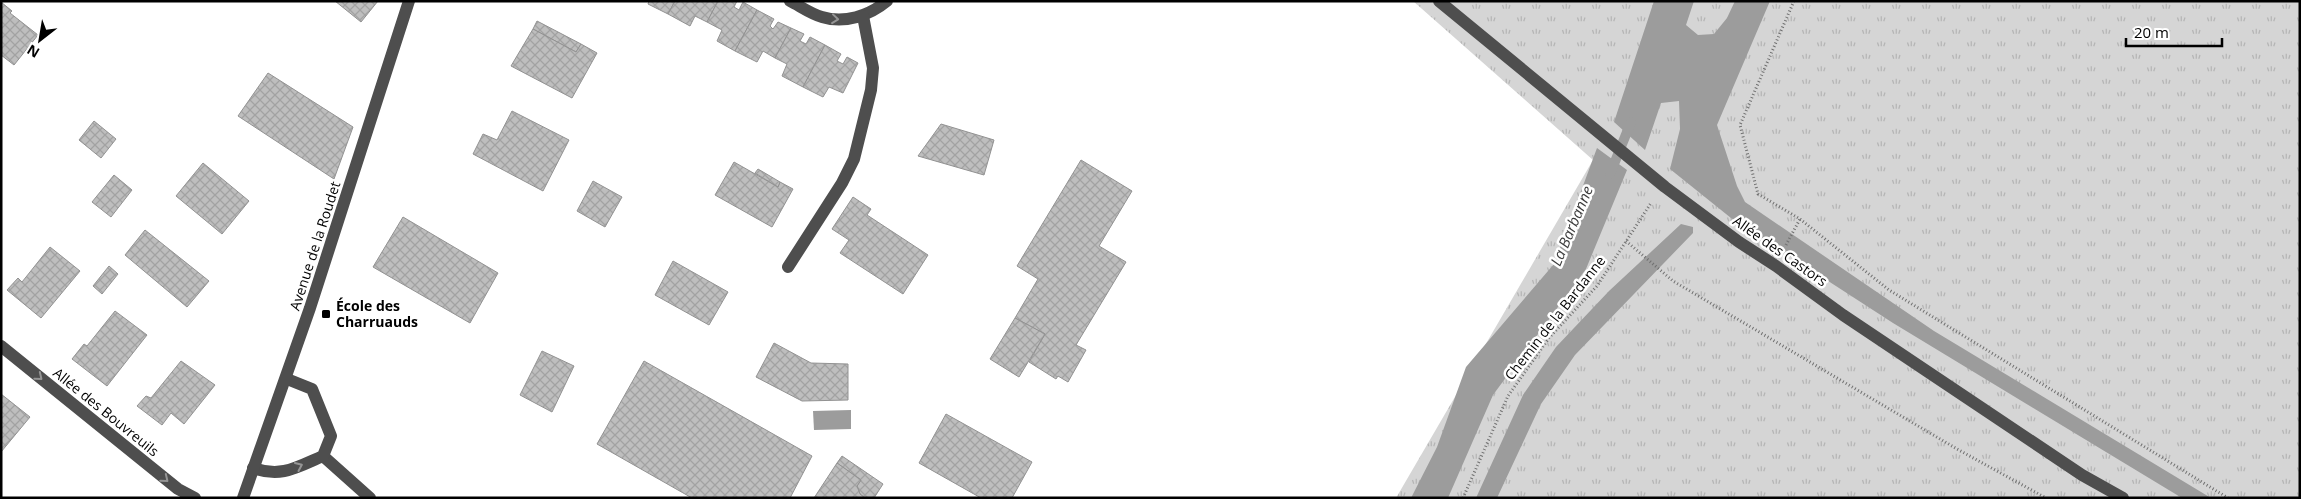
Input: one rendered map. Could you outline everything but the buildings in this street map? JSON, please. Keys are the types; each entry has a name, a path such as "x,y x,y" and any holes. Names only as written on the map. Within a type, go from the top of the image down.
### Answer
{"street":[{"name":"Avenue de la Roudet","path":"243,498 287,378 410,1"},
{"path":"790,1 822,17 844,20 863,16 878,9 886,1"},
{"name":"Allée des Castors","path":"1439,1 1665,187 1843,315 2082,476 2123,498"},
{"path":"788,267 842,183 854,159 872,90 873,68 863,16"},
{"name":"Allée des Bouvreuils","path":"1,346 178,490 195,498"},
{"path":"253,468 266,473 286,472 323,456 331,436 312,389 287,378"},
{"path":"323,456 370,498"}],"path":[{"path":"1794,1 1740,125 1758,194 1800,219 1889,290 2228,498"},
{"name":"Chemin de la Bardanne","path":"1462,498 1508,396 1549,338 1597,286 1658,193 1665,187"},
{"path":"1786,246 1800,219"},
{"path":"1626,241 1673,281 1948,444 2046,498"}],"green space":[{"path":"1413,1 2300,1 2300,498 1396,498 1593,160"}],"water":[{"path":"1654,1 1694,1 1686,25 1698,35 1714,34 1727,18 1735,1 1770,1 1717,125 1737,186 1745,202 1934,331 2211,498 2182,498 1893,323 1731,218 1670,169 1680,129 1679,101 1661,103 1645,150 1614,122"},
{"path":"1597,148 1627,170 1586,269 1493,395 1448,498 1411,498 1437,447 1466,367 1554,264"},
{"path":"1681,224 1693,227 1693,233 1575,355 1541,404 1497,498 1476,498 1523,395 1556,347 1609,291"},
{"path":"851,410 851,429 814,430 813,411"}],"waterway":[{"name":"La Barbanne","path":"1610,174 1631,122"}],"place":[{"name":"École des Charruauds","path":"326,314"}]}
